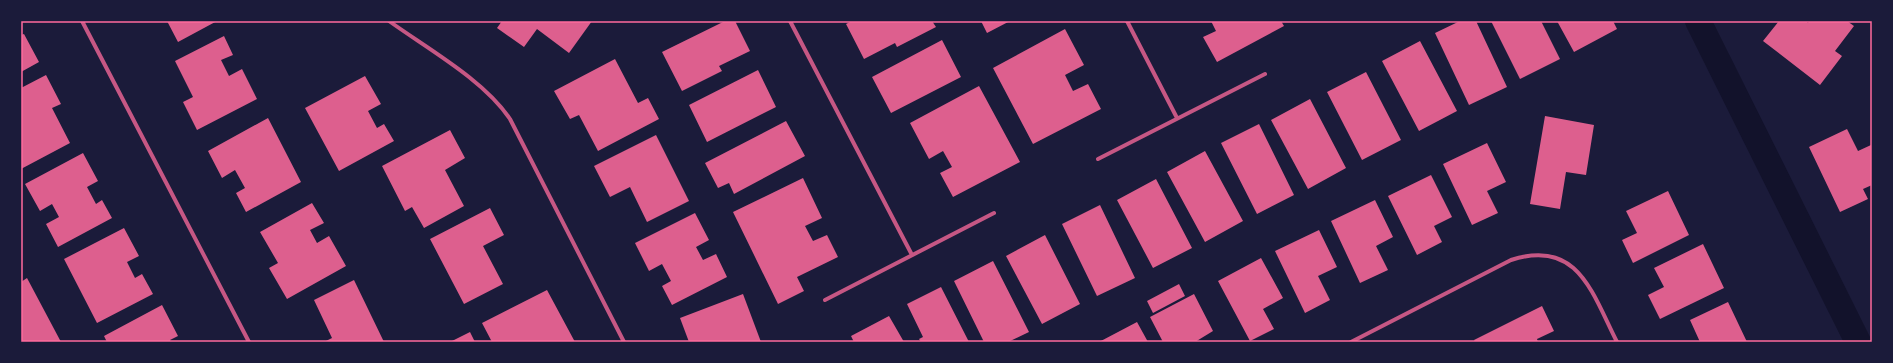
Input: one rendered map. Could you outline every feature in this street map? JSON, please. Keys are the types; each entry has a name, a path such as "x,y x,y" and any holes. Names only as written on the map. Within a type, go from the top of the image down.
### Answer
{"street":[{"path":"82,21 249,342"},
{"path":"389,21 485,89 499,103 510,119 624,342"},
{"path":"790,21 912,255"},
{"path":"1127,21 1177,118"},
{"path":"1098,159 1265,74"},
{"path":"825,300 994,213"},
{"path":"1351,342 1511,260 1527,255 1545,254 1563,260 1577,271 1588,286 1616,342"}],"building":[{"path":"167,21 217,21 178,42"},
{"path":"502,21 592,21 569,53 537,29 524,47 497,28"},
{"path":"725,21 735,21 750,51 719,66 722,71 682,91 662,52"},
{"path":"852,21 932,21 936,27 897,47 895,43 864,59 846,24"},
{"path":"981,21 1010,21 987,33"},
{"path":"1211,21 1281,21 1284,26 1217,62 1203,37 1216,31"},
{"path":"1460,21 1476,21 1507,87 1469,105 1435,33"},
{"path":"1491,21 1541,21 1560,59 1520,79"},
{"path":"1557,21 1613,21 1617,29 1574,52"},
{"path":"1779,21 1806,21 1808,23 1809,21 1847,21 1854,26 1835,51 1842,56 1820,85 1763,41"},
{"path":"1065,29 1084,65 1065,75 1073,91 1088,84 1101,109 1033,144 993,68"},
{"path":"24,34 39,62 21,72 21,35"},
{"path":"224,36 233,55 221,60 229,76 242,69 257,99 197,130 183,102 193,97 175,61"},
{"path":"942,40 961,77 891,113 872,77"},
{"path":"1420,41 1457,111 1419,131 1382,61"},
{"path":"615,59 638,103 648,98 659,119 598,151 579,115 570,119 554,91"},
{"path":"758,70 776,107 707,142 689,105"},
{"path":"1366,72 1401,140 1362,160 1327,92"},
{"path":"46,75 61,104 52,108 70,143 21,169 21,88"},
{"path":"365,76 381,104 368,111 377,128 384,124 394,141 339,171 305,108"},
{"path":"979,86 1020,162 953,197 940,173 952,167 943,151 929,159 910,123"},
{"path":"1310,99 1346,168 1308,189 1271,120"},
{"path":"1545,116 1594,125 1586,175 1566,172 1560,209 1530,204"},
{"path":"268,118 301,182 246,212 236,193 245,188 235,170 222,178 208,151"},
{"path":"786,121 805,156 734,194 729,183 718,188 705,163"},
{"path":"1259,124 1294,195 1257,214 1221,143"},
{"path":"1847,129 1858,151 1871,145 1872,185 1863,189 1868,199 1840,212 1809,147"},
{"path":"450,130 465,158 445,170 464,206 424,228 412,207 405,211 382,166"},
{"path":"656,135 689,201 647,222 630,187 610,197 594,166"},
{"path":"1487,143 1506,182 1487,191 1498,213 1472,225 1443,164"},
{"path":"1205,151 1243,221 1205,242 1167,172"},
{"path":"83,153 98,181 87,187 96,204 102,200 112,218 58,247 46,224 59,217 52,204 40,211 25,184"},
{"path":"1431,175 1452,217 1434,226 1442,242 1417,255 1388,196"},
{"path":"803,178 822,218 805,226 813,241 827,235 838,257 797,277 804,291 778,304 733,212"},
{"path":"1156,179 1192,248 1153,268 1117,200"},
{"path":"1668,191 1689,235 1633,263 1622,240 1637,233 1626,211"},
{"path":"1375,200 1393,237 1376,246 1388,270 1360,283 1331,221"},
{"path":"312,203 324,223 310,230 317,243 329,236 346,266 287,299 269,268 278,263 260,232"},
{"path":"1100,205 1135,278 1097,296 1062,224"},
{"path":"490,208 504,235 483,246 503,284 464,304 430,239"},
{"path":"695,213 709,240 696,247 703,260 716,254 727,277 672,305 662,286 671,281 662,264 649,271 635,243"},
{"path":"124,228 139,256 127,262 135,278 142,274 153,294 97,323 64,259"},
{"path":"1319,230 1337,267 1318,276 1330,300 1305,313 1275,251"},
{"path":"1045,235 1080,304 1042,324 1006,256"},
{"path":"1703,244 1724,288 1660,319 1648,295 1664,287 1654,268"},
{"path":"1261,258 1283,298 1263,309 1274,329 1250,341 1218,281"},
{"path":"993,261 1029,332 1008,342 984,342 954,281"},
{"path":"27,278 61,342 21,342 21,282"},
{"path":"354,280 384,342 324,342 332,338 314,300"},
{"path":"1179,284 1185,296 1153,313 1147,301"},
{"path":"941,287 969,342 921,342 919,339 923,337 907,304"},
{"path":"547,290 575,342 492,342 482,323"},
{"path":"743,294 761,342 689,342 680,318"},
{"path":"1194,294 1213,331 1195,342 1163,342 1150,317"},
{"path":"1728,302 1747,342 1700,342 1690,320"},
{"path":"162,305 178,336 170,340 171,342 107,342 104,336"},
{"path":"1542,306 1554,331 1537,339 1538,342 1475,342 1474,340"},
{"path":"889,316 904,342 854,342 851,336"},
{"path":"1137,322 1148,342 1099,342"},
{"path":"470,332 475,342 450,342"}],"waterway":[{"path":"1698,21 1858,342"}]}
